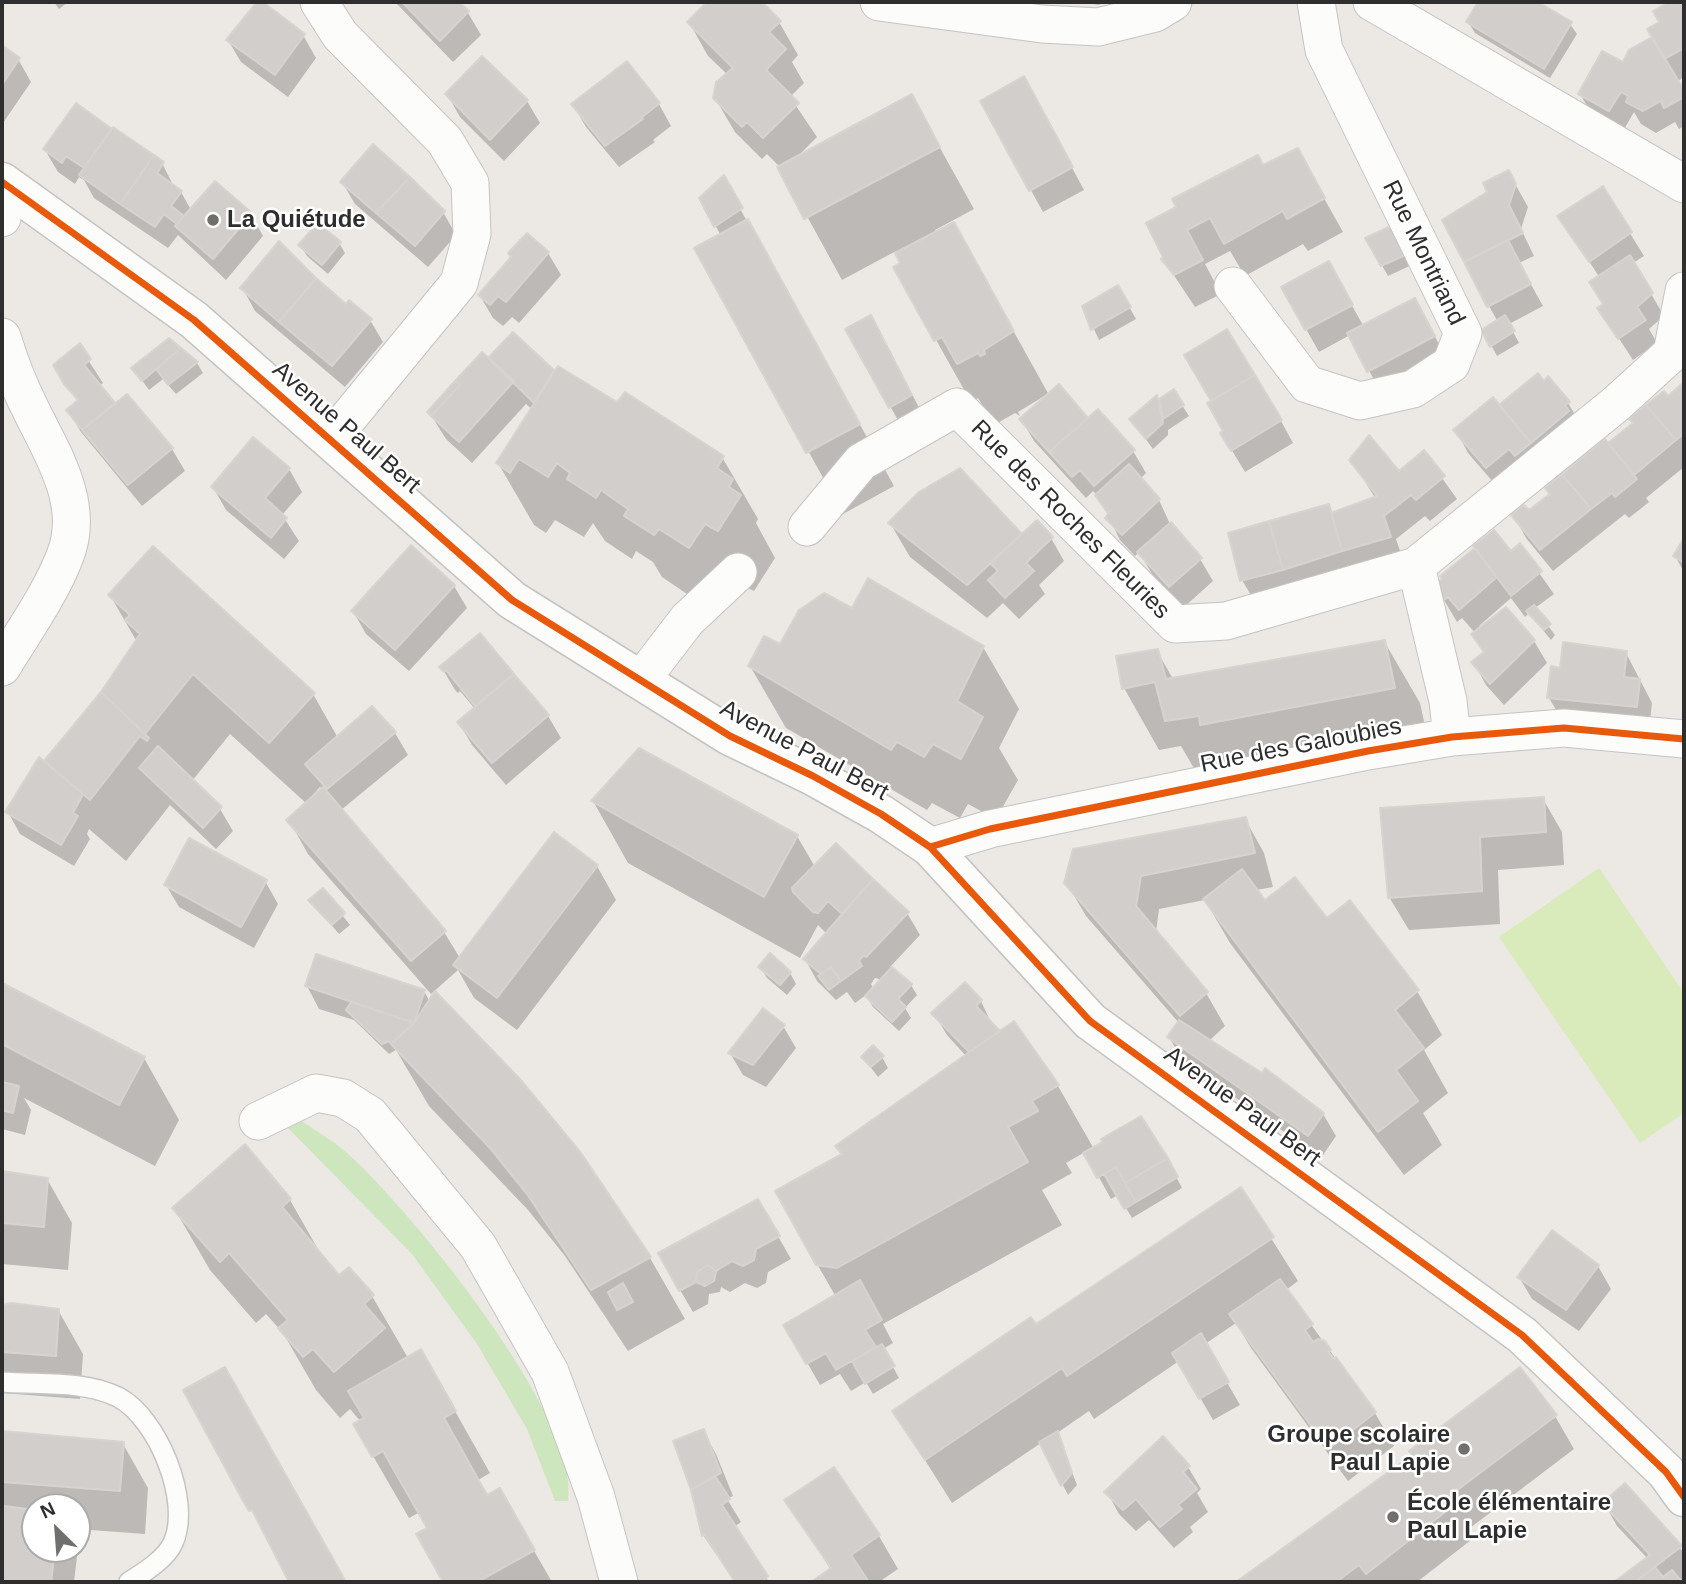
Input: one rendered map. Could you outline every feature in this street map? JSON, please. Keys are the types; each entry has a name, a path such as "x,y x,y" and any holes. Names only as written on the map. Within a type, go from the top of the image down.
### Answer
{"street":[{"path":"319,2 340,35 445,141 470,183 472,234 459,283 330,440"},
{"path":"879,2 1042,24 1098,27 1155,13 1173,2"},
{"name":"Rue Montriand","path":"1233,286 1307,384 1360,401 1413,389 1451,364 1463,333 1324,50 1316,2"},
{"path":"1372,2 1684,184"},
{"name":"Avenue Paul Bert","path":"3,195 194,320 513,600 730,736 813,775 881,814 930,847 1090,1021 1522,1335 1666,1472 1684,1497"},
{"name":"Rue des Roches Fleuries","path":"807,527 861,462 957,407 1175,624 1226,621 1416,566 1616,404 1672,353 1684,291"},
{"path":"2,337 27,404 60,466 67,487 71,532 66,555 54,579 2,667"},
{"path":"1416,566 1448,701 1452,737"},
{"path":"641,680 687,620 738,572"},
{"name":"Rue des Galoubies","path":"930,847 1004,826 1368,751 1452,737 1564,728 1684,739"},
{"path":"258,1121 316,1093 344,1098 370,1115 478,1246 550,1372 596,1497 619,1582"}],"lane":[{"path":"2,1382 71,1385 119,1398 139,1414 155,1436 169,1467 178,1507 173,1544 150,1568 129,1582"}],"green space":[{"path":"1599,868 1684,993 1684,1113 1640,1143 1499,937"},
{"path":"300,1120 343,1149 376,1181 411,1220 487,1318 549,1420 565,1465 568,1501 555,1501 527,1429 477,1344 412,1254 285,1125"}],"building":[{"path":"257,2 263,2 305,34 275,75 226,40"},
{"path":"402,2 459,2 469,11 440,41"},
{"path":"707,2 762,2 781,21 769,32 786,49 766,70 799,103 763,138 747,122 742,127 713,98 716,82 733,68 687,22"},
{"path":"1478,2 1538,2 1572,22 1544,69 1466,22"},
{"path":"1669,2 1684,2 1684,48 1664,59 1647,29 1659,22 1653,11"},
{"path":"1652,37 1684,90 1684,97 1664,108 1661,101 1643,111 1626,102 1628,96 1621,92 1609,111 1578,94 1602,51 1623,62 1629,50"},
{"path":"2,45 20,58 2,85"},
{"path":"482,56 528,100 490,140 445,94"},
{"path":"627,61 660,103 642,117 643,119 605,146 571,104"},
{"path":"1024,76 1073,167 1029,191 980,101"},
{"path":"912,94 940,147 804,219 777,167"},
{"path":"76,103 112,129 84,168 66,156 62,163 43,149"},
{"path":"113,127 154,155 120,204 79,175"},
{"path":"373,144 410,177 376,213 340,182"},
{"path":"1298,148 1325,198 1287,219 1283,211 1224,244 1210,218 1187,230 1203,260 1174,275 1161,259 1163,257 1146,223 1176,207 1172,199 1258,155 1263,165"},
{"path":"154,155 164,162 157,173 182,191 171,206 184,216 177,224 164,214 155,227 120,204"},
{"path":"1509,170 1516,184 1509,205 1523,233 1464,262 1442,220 1487,192 1483,183"},
{"path":"724,175 743,208 714,227 699,198"},
{"path":"410,177 445,211 415,246 376,213"},
{"name":"La Quiétude","path":"215,181 252,213 213,259 175,226"},
{"path":"1603,186 1632,232 1589,262 1557,216"},
{"path":"748,219 860,424 806,453 694,248"},
{"path":"954,222 1014,331 984,350 985,354 980,356 978,353 957,364 942,337 934,341 893,267 900,263 895,253"},
{"path":"318,223 341,242 322,265 298,245"},
{"path":"1396,224 1414,251 1381,266 1365,238"},
{"path":"527,233 549,252 506,302 498,296 490,305 478,295 511,257 508,253"},
{"path":"1508,240 1531,284 1487,307 1464,262"},
{"path":"279,241 316,278 279,322 240,288"},
{"path":"1630,255 1653,293 1637,307 1646,320 1618,339 1597,308 1603,304 1589,282"},
{"path":"1329,261 1353,305 1305,330 1281,287"},
{"path":"316,278 346,304 349,300 372,319 332,366 279,322"},
{"path":"1118,285 1131,307 1091,330 1082,306"},
{"path":"1415,298 1435,336 1367,372 1347,333"},
{"path":"871,315 912,395 889,408 845,329"},
{"path":"1505,315 1515,331 1490,347 1481,330"},
{"path":"1227,329 1255,375 1211,401 1184,355"},
{"path":"513,332 554,370 534,403 488,358"},
{"path":"169,338 181,348 142,381 131,368"},
{"path":"80,343 91,359 84,365 115,403 82,430 66,410 78,400 53,365"},
{"path":"181,348 198,362 168,385 156,369"},
{"path":"482,352 514,381 459,442 431,416 460,385 455,381"},
{"path":"558,366 617,402 625,392 724,456 717,468 733,479 729,487 741,495 718,531 705,524 689,548 659,529 654,535 624,516 628,509 601,490 596,498 567,479 570,473 557,463 548,477 519,459 510,473 496,463"},
{"path":"1538,373 1544,381 1548,376 1570,402 1565,405 1569,411 1531,443 1499,405"},
{"path":"1255,375 1282,420 1231,451 1207,403"},
{"path":"455,381 460,385 431,416 427,412"},
{"path":"1684,382 1684,434 1676,440 1646,405 1664,391 1668,396"},
{"path":"1059,384 1088,418 1049,452 1019,419"},
{"path":"1174,389 1184,405 1163,419 1159,399"},
{"path":"127,394 173,448 128,485 82,430"},
{"path":"1157,395 1163,423 1146,439 1129,419"},
{"path":"1493,397 1531,443 1515,456 1509,449 1486,468 1453,430"},
{"path":"1646,405 1676,440 1634,475 1608,443 1633,423 1629,419"},
{"path":"1098,409 1135,450 1094,486 1080,470 1072,477 1049,452"},
{"path":"1369,435 1399,471 1424,450 1445,476 1416,500 1411,495 1384,516 1391,537 1342,551 1331,513 1377,496 1349,460"},
{"path":"253,437 290,468 265,498 287,518 271,538 211,487"},
{"path":"1605,439 1637,479 1615,497 1612,493 1591,509 1562,474"},
{"path":"1129,464 1160,499 1122,535 1105,518 1110,511 1107,512 1095,495"},
{"path":"960,468 1022,534 967,585 888,523 919,492"},
{"path":"1562,474 1591,509 1540,550 1511,515 1524,505 1529,510 1550,494 1545,488"},
{"path":"1329,504 1342,551 1283,570 1269,521"},
{"path":"1037,520 1053,537 1026,563 1034,571 1005,598 988,580 998,571 990,563"},
{"path":"1269,521 1283,570 1240,581 1228,533"},
{"path":"1171,522 1202,558 1169,587 1137,552"},
{"path":"1494,530 1511,551 1520,543 1542,571 1511,596 1473,546"},
{"path":"1684,538 1684,563 1673,556"},
{"path":"411,545 455,585 395,650 351,611"},
{"path":"153,546 315,693 269,743 193,674 145,734 101,692 140,634 125,620 130,615 108,595"},
{"path":"1475,548 1497,577 1459,610 1448,597 1443,601 1438,582 1442,579 1440,576"},
{"path":"868,578 984,646 957,701 983,717 961,759 933,744 924,757 897,742 891,750 748,666 764,636 780,644 799,610 824,593 852,608"},
{"path":"1534,605 1551,624 1544,630 1526,611"},
{"path":"1506,607 1535,640 1490,684 1471,662 1484,652 1471,634"},
{"path":"480,633 514,674 475,706 446,670 444,672 439,667"},
{"path":"1385,640 1395,688 1200,725 1199,716 1165,721 1155,682 1122,689 1116,656 1158,649 1166,679"},
{"path":"1563,642 1627,651 1624,677 1640,679 1637,707 1547,698 1551,666 1560,668"},
{"path":"514,674 549,715 492,763 457,722"},
{"path":"101,692 149,738 147,741 140,736 90,800 44,761"},
{"path":"372,706 396,732 327,789 305,764"},
{"path":"158,746 222,807 203,828 139,768"},
{"path":"639,748 798,835 764,897 591,801"},
{"path":"39,757 83,794 73,813 78,816 61,845 5,812"},
{"path":"323,787 446,931 411,961 286,820"},
{"path":"1544,797 1546,832 1480,837 1482,891 1388,898 1380,808"},
{"path":"1246,817 1255,853 1141,876 1136,906 1208,992 1180,1016 1064,883 1073,849"},
{"path":"554,832 598,865 497,998 453,965"},
{"path":"189,838 267,880 241,927 164,885"},
{"path":"836,843 873,879 842,914 828,901 818,913 813,912 792,888"},
{"path":"1242,869 1265,900 1295,877 1327,918 1350,900 1419,990 1395,1010 1424,1048 1396,1070 1418,1101 1378,1132 1203,899"},
{"path":"873,879 909,912 866,957 863,956 859,961 862,966 841,981 831,967 821,974 803,959"},
{"path":"323,888 345,913 332,925 308,900"},
{"path":"770,953 791,972 780,985 758,967"},
{"path":"316,954 425,990 414,1023 305,986"},
{"path":"831,967 841,981 829,990 818,976"},
{"path":"892,967 912,984 898,999 906,1007 892,1022 865,996"},
{"path":"965,982 982,1000 976,1006 1000,1031 969,1052 931,1013"},
{"path":"2,983 145,1057 119,1105 2,1044"},
{"path":"435,991 520,1079 581,1153 651,1257 591,1290 527,1194 490,1148 391,1044 414,1023"},
{"path":"351,1002 414,1023 391,1044 389,1041 382,1044 346,1010"},
{"path":"763,1008 785,1025 753,1065 728,1053"},
{"path":"1179,1020 1262,1073 1265,1068 1324,1113 1308,1136 1167,1037"},
{"path":"1014,1021 1059,1085 1032,1101 1038,1111 1008,1127 1028,1162 837,1268 816,1265 775,1191 842,1154 835,1146"},
{"path":"873,1045 884,1056 871,1067 861,1057"},
{"path":"2,1082 19,1086 13,1113 2,1110"},
{"path":"1141,1116 1168,1158 1125,1183 1116,1167 1097,1178 1083,1153 1103,1142 1101,1139"},
{"path":"245,1144 291,1199 282,1207 339,1275 349,1267 374,1295 364,1304 385,1328 334,1372 313,1349 303,1357 278,1328 288,1320 229,1253 220,1262 172,1208"},
{"path":"1168,1158 1178,1177 1136,1202 1125,1183"},
{"path":"1116,1167 1136,1202 1124,1209 1104,1174"},
{"path":"2,1171 48,1178 44,1227 2,1223"},
{"path":"1241,1187 1274,1237 1067,1376 1062,1368 925,1460 892,1411 1031,1317 1036,1324"},
{"path":"758,1199 780,1236 756,1249 754,1260 743,1266 732,1261 716,1271 708,1265 697,1272 696,1282 679,1291 658,1253"},
{"path":"1552,1230 1599,1265 1566,1310 1517,1277"},
{"path":"708,1265 716,1271 714,1281 705,1286 696,1282 697,1272"},
{"path":"1280,1279 1313,1324 1305,1330 1313,1342 1318,1339 1325,1341 1331,1350 1328,1352 1334,1359 1336,1357 1376,1412 1328,1449 1229,1314"},
{"path":"860,1280 882,1320 865,1330 876,1347 836,1370 826,1353 806,1364 783,1325"},
{"path":"623,1283 633,1302 617,1310 608,1292"},
{"path":"11,1303 59,1309 56,1356 2,1352 2,1305"},
{"path":"1201,1333 1229,1382 1199,1399 1172,1353"},
{"path":"882,1344 895,1366 865,1384 852,1361"},
{"path":"421,1349 456,1411 444,1418 487,1495 500,1488 535,1550 477,1582 443,1582 416,1534 427,1528 383,1451 372,1457 353,1424 364,1418 348,1391"},
{"path":"225,1367 346,1582 289,1582 252,1510 249,1511 241,1497 183,1390"},
{"path":"1520,1367 1557,1415 1448,1497 1454,1505 1366,1574 1359,1565 1336,1582 1236,1582 1412,1455 1409,1451"},
{"path":"704,1429 721,1473 691,1490 673,1441"},
{"path":"2,1431 124,1442 120,1491 2,1482"},
{"path":"1058,1431 1072,1473 1061,1486 1039,1442"},
{"path":"1163,1436 1190,1466 1183,1472 1197,1489 1178,1505 1182,1509 1160,1527 1136,1499 1123,1510 1104,1492"},
{"path":"834,1467 880,1535 851,1555 869,1582 811,1582 831,1568 784,1500"},
{"path":"715,1476 730,1499 722,1505 768,1576 765,1579 767,1582 735,1582 704,1534 702,1536 691,1490"},
{"path":"1625,1483 1682,1546 1635,1582 1614,1582 1650,1555 1602,1503"},
{"path":"4,1506 21,1508 21,1563 53,1563 51,1582 2,1582"},
{"path":"1655,1567 1663,1577 1672,1570 1682,1582 1635,1582"}],"cycle path":[{"path":"2,182 194,320 512,600 730,736 813,776 881,814 930,847 1090,1021 1522,1335 1666,1472 1684,1497"},
{"path":"930,847 990,829 1368,751 1452,737 1564,728 1684,739"}],"place":[{"name":"La Quiétude","path":"213,220"},
{"name":"Groupe scolaire Paul Lapie","path":"1464,1449"},
{"name":"École élémentaire Paul Lapie","path":"1393,1517"}]}
